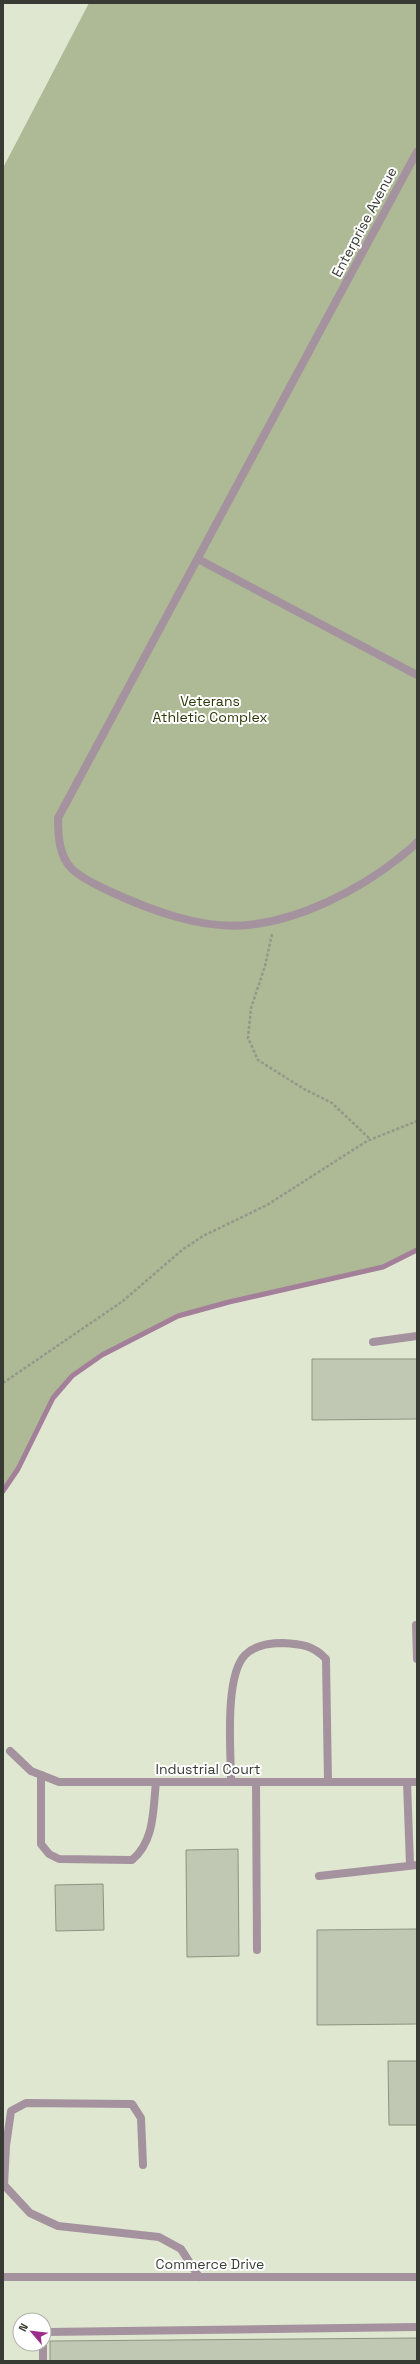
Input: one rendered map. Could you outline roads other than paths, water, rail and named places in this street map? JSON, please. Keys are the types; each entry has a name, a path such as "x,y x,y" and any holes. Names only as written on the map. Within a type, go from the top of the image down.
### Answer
{"street":[{"name":"Enterprise Avenue","path":"417,152 58,818 58,837 62,856 72,870 97,885 170,917 209,923 248,925 274,920 333,899 376,876 417,842"},
{"path":"198,559 417,675"},
{"path":"373,1342 417,1336"},
{"path":"416,1624 417,1659"},
{"path":"231,1782 232,1688 245,1655 266,1643 302,1644 318,1650 326,1659 328,1782"},
{"name":"Industrial Court","path":"10,1751 31,1771 59,1782 417,1782"},
{"path":"41,1775 41,1844 49,1854 60,1858 132,1860 142,1852 149,1838 156,1782"},
{"path":"256,1782 258,1950"},
{"path":"319,1876 413,1865 406,1782"},
{"path":"142,2165 141,2118 132,2104 26,2103 11,2111 6,2146 4,2185 30,2213 58,2226 159,2237 181,2249 199,2277"},
{"name":"Commerce Drive","path":"3,2278 417,2277"},
{"path":"52,2332 417,2327"}],"waterway":[{"path":"3,1491 18,1469 53,1398 72,1376 102,1355 178,1316 229,1302 383,1267 417,1250"}],"park label":[{"name":"Veterans Athletic Complex","path":"210,710"}]}
